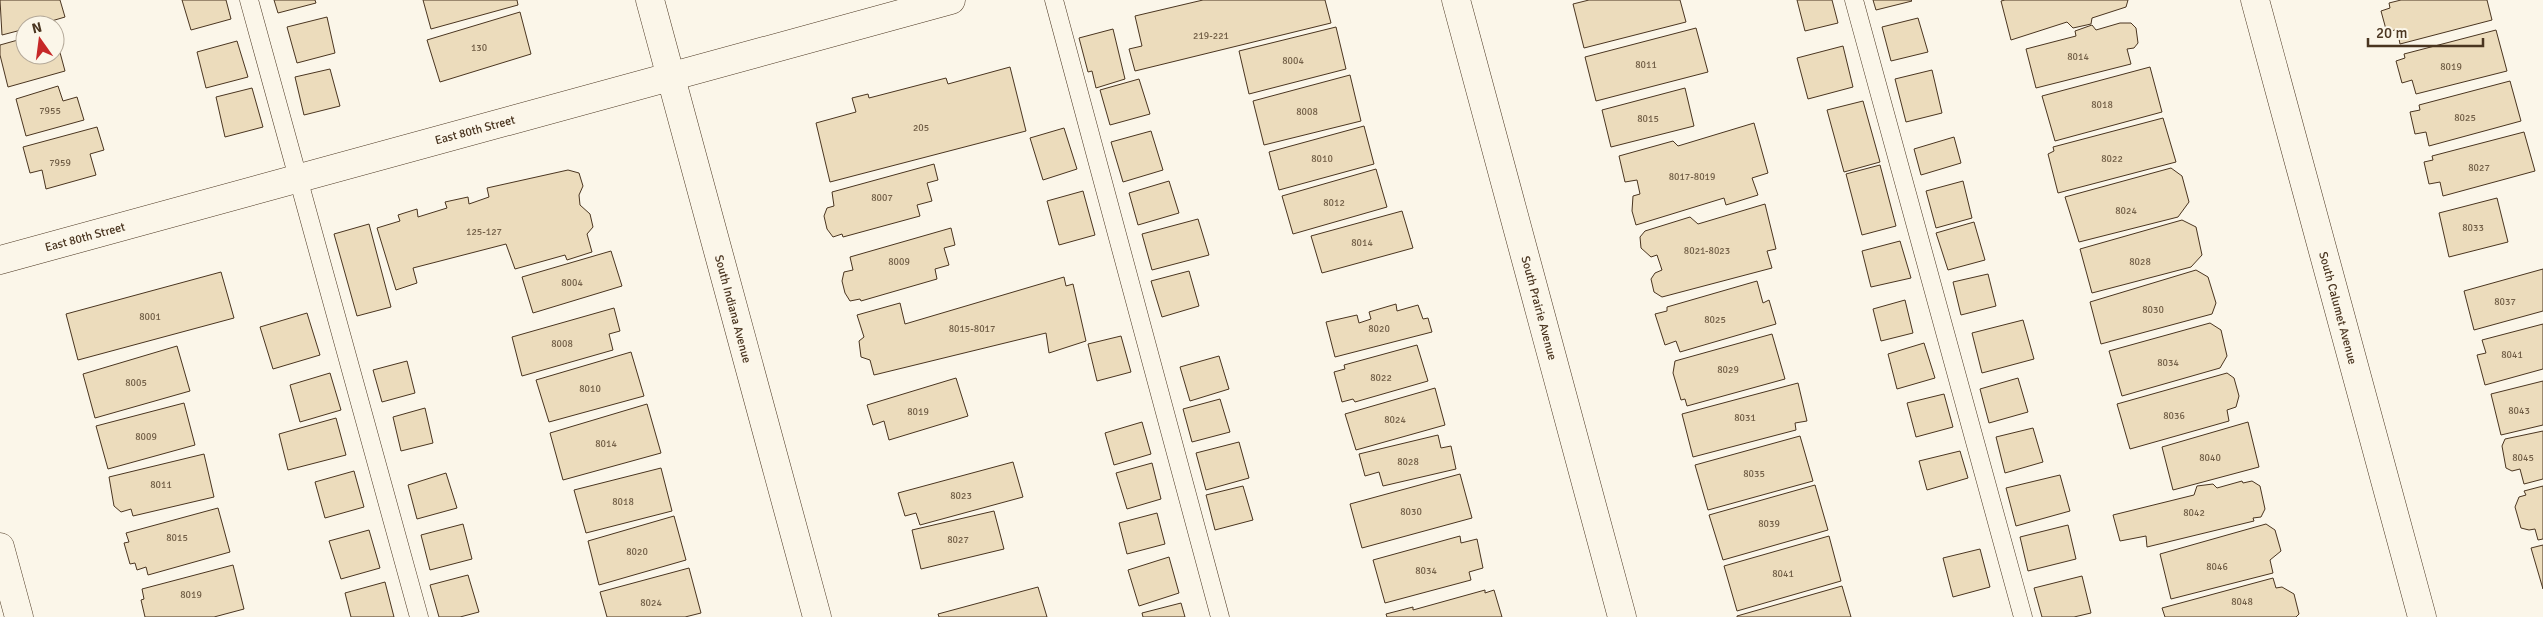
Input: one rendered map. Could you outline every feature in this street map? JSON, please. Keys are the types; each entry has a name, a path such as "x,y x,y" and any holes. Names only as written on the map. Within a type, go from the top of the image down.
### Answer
{"street":[{"name":"South Indiana Avenue","path":"650,0 817,617"},
{"name":"East 80th Street","path":"0,260 951,0"},
{"name":"South Prairie Avenue","path":"1456,0 1622,617"},
{"name":"South Calumet Avenue","path":"2255,0 2422,617"},
{"path":"0,546 19,617"}],"lane":[{"path":"249,0 419,617"},
{"path":"1054,0 1220,617"},
{"path":"1854,0 2023,617"}],"building":[{"path":"0,0 60,0 64,15 15,15 15,32 2,35"},
{"path":"182,0 226,0 231,19 191,30"},
{"path":"274,0 315,0 316,3 278,13"},
{"path":"423,0 517,0 518,5 431,29"},
{"path":"1203,0 1325,0 1331,23 1135,71 1129,49 1142,46 1135,16"},
{"path":"1589,0 1680,0 1686,22 1584,48 1573,4"},
{"path":"1797,0 1832,0 1838,23 1805,31"},
{"path":"1873,0 1911,0 1912,1 1876,10"},
{"path":"2128,0 2126,7 2092,18 2091,24 2073,28 2067,22 2011,40 2001,1"},
{"path":"2401,0 2487,0 2492,20 2400,44 2397,29 2387,33 2381,11 2390,8 2389,3"},
{"path":"520,12 531,54 440,82 427,40"},
{"path":"327,17 335,53 297,63 287,27"},
{"path":"1918,18 1928,52 1891,61 1882,27"},
{"path":"2120,23 2131,23 2136,28 2138,43 2134,48 2127,49 2131,64 2036,88 2026,49 2076,36 2075,31 2092,25 2096,30"},
{"path":"1336,27 1346,69 1249,94 1239,51"},
{"path":"1696,28 1708,72 1596,101 1585,57"},
{"path":"1113,29 1125,79 1096,88 1092,71 1088,72 1079,38"},
{"path":"2496,30 2507,71 2416,94 2412,80 2402,83 2396,61 2405,58 2404,54"},
{"path":"15,41 15,65 63,65 65,71 8,87 0,55 0,45"},
{"path":"237,41 248,77 206,88 197,52"},
{"path":"1843,46 1853,87 1808,99 1797,58"},
{"path":"1010,67 1026,131 830,182 816,123 856,112 852,98 868,94 869,98 946,78 948,84"},
{"path":"2150,67 2162,112 2055,141 2042,96"},
{"path":"330,69 340,106 304,115 295,77"},
{"path":"1932,70 1942,113 1906,122 1895,79"},
{"path":"1350,75 1361,121 1264,145 1253,101"},
{"path":"1139,79 1150,114 1110,125 1100,90"},
{"path":"2510,81 2521,121 2429,146 2426,132 2415,134 2410,112 2420,110 2419,105"},
{"path":"58,86 63,101 77,97 84,120 26,136 16,99"},
{"path":"252,88 263,127 225,137 216,97"},
{"path":"1685,88 1694,126 1611,147 1602,110"},
{"path":"1863,101 1880,162 1844,172 1827,110"},
{"path":"2163,118 2176,162 2058,193 2048,154 2054,151 2053,147"},
{"path":"1754,123 1768,173 1752,178 1758,195 1726,205 1724,198 1636,225 1632,211 1633,196 1640,194 1637,180 1625,182 1619,156 1673,141 1678,146"},
{"path":"1364,126 1374,164 1279,190 1269,152"},
{"path":"97,127 104,150 90,154 96,175 46,189 42,170 30,173 23,147"},
{"path":"1064,128 1077,169 1043,180 1030,138"},
{"path":"1151,131 1163,170 1123,182 1111,142"},
{"path":"2524,132 2535,171 2443,196 2440,182 2429,184 2424,162 2433,160 2432,156"},
{"path":"1954,137 1961,163 1921,175 1914,149"},
{"path":"934,164 938,180 927,183 932,201 917,205 920,216 843,237 842,234 833,237 827,229 824,216 827,208 834,206 832,192"},
{"path":"1880,165 1896,226 1862,235 1846,174"},
{"path":"2171,168 2182,176 2189,202 2178,217 2079,242 2065,197"},
{"path":"1376,169 1387,207 1293,234 1282,196"},
{"path":"568,170 579,173 583,186 579,195 580,205 590,214 593,227 587,234 592,252 567,260 565,255 515,269 506,244 413,268 417,283 396,290 377,228 400,221 398,215 417,209 418,217 447,208 445,202 468,197 469,204 489,197 487,188"},
{"path":"1169,181 1179,213 1138,225 1129,193"},
{"path":"1963,181 1972,218 1936,228 1926,191"},
{"path":"1083,191 1095,235 1059,245 1047,201"},
{"path":"2497,198 2508,242 2449,257 2439,213"},
{"path":"1765,204 1776,249 1767,251 1772,268 1662,297 1654,292 1651,279 1655,273 1662,270 1657,255 1651,257 1641,248 1640,237 1645,231 1690,217 1698,224"},
{"path":"1402,211 1413,248 1322,273 1311,236"},
{"path":"1198,219 1209,255 1152,270 1142,234"},
{"path":"2182,220 2196,227 2202,255 2191,267 2092,293 2080,249"},
{"path":"1974,222 1985,260 1948,270 1936,233"},
{"path":"369,224 391,307 357,316 334,234"},
{"path":"951,228 955,245 944,248 949,265 935,269 937,279 861,301 860,299 850,301 845,293 842,281 844,272 853,270 850,257"},
{"path":"1900,241 1911,278 1871,287 1862,251"},
{"path":"611,251 622,286 533,313 522,277"},
{"path":"2543,269 2543,311 2474,330 2464,291"},
{"path":"2196,270 2208,277 2216,303 2212,314 2101,344 2090,302"},
{"path":"1189,271 1199,306 1162,317 1151,281"},
{"path":"221,272 234,318 78,360 66,314"},
{"path":"1988,274 1996,306 1961,315 1953,282"},
{"path":"1064,277 1066,286 1073,284 1086,341 1049,353 1046,333 874,375 870,360 861,357 859,341 864,337 857,315 900,303 905,324"},
{"path":"1757,281 1763,303 1769,300 1776,324 1680,352 1676,341 1665,345 1655,314 1667,311 1667,307"},
{"path":"1905,300 1913,333 1881,341 1873,309"},
{"path":"1396,304 1397,311 1418,305 1423,319 1428,318 1432,332 1335,357 1326,322 1357,315 1359,323 1371,319 1369,312"},
{"path":"614,308 620,331 609,334 613,350 522,376 512,337"},
{"path":"307,313 320,355 273,369 260,327"},
{"path":"2023,320 2034,359 1982,373 1972,333"},
{"path":"2210,323 2221,330 2227,356 2220,368 2122,396 2109,351"},
{"path":"2543,324 2543,369 2485,385 2477,355 2486,353 2482,340"},
{"path":"1772,334 1785,379 1687,406 1685,399 1681,400 1673,373 1675,361"},
{"path":"1121,336 1131,372 1097,381 1088,344"},
{"path":"1924,343 1935,378 1897,389 1888,354"},
{"path":"1417,345 1428,381 1355,402 1353,399 1342,402 1334,372 1345,369 1344,365"},
{"path":"177,346 190,391 95,418 83,374"},
{"path":"631,352 644,396 549,422 536,380"},
{"path":"1219,356 1229,389 1190,401 1180,367"},
{"path":"407,361 415,393 382,402 373,370"},
{"path":"330,373 341,410 300,422 290,385"},
{"path":"2227,373 2234,378 2239,396 2236,407 2227,410 2229,421 2130,449 2117,404"},
{"path":"956,378 968,416 889,440 884,421 873,425 867,405"},
{"path":"2018,378 2028,412 1989,423 1980,389"},
{"path":"2543,381 2543,425 2501,435 2491,394"},
{"path":"1798,383 1807,421 1795,423 1796,430 1693,457 1682,414"},
{"path":"1435,388 1445,425 1356,450 1345,414"},
{"path":"1944,394 1953,427 1916,437 1907,403"},
{"path":"1220,399 1230,432 1192,442 1183,409"},
{"path":"184,403 195,445 108,469 96,426"},
{"path":"647,404 661,453 563,480 550,433"},
{"path":"425,408 433,443 401,451 393,417"},
{"path":"336,418 346,455 288,470 279,434"},
{"path":"1142,422 1151,454 1114,465 1105,433"},
{"path":"2248,422 2259,467 2173,490 2162,447"},
{"path":"2033,428 2043,462 2005,473 1996,437"},
{"path":"2543,431 2543,479 2524,484 2520,469 2512,471 2506,468 2502,446 2505,439"},
{"path":"1438,435 1441,448 1451,446 1456,469 1383,486 1379,472 1365,476 1359,454"},
{"path":"1800,436 1813,481 1708,510 1695,465"},
{"path":"1239,442 1249,478 1206,490 1196,453"},
{"path":"1960,451 1968,478 1927,490 1919,461"},
{"path":"204,454 214,497 133,516 131,509 121,512 114,506 109,477"},
{"path":"1013,462 1023,497 920,525 916,513 905,516 898,493"},
{"path":"1152,463 1161,499 1127,509 1116,473"},
{"path":"661,468 672,511 586,533 574,490"},
{"path":"354,471 364,507 325,518 315,482"},
{"path":"446,473 457,508 417,519 408,485"},
{"path":"1460,474 1472,518 1362,548 1350,504"},
{"path":"2060,475 2070,511 2016,526 2006,488"},
{"path":"2242,481 2243,483 2252,481 2260,486 2265,509 2261,517 2253,518 2254,521 2147,547 2146,536 2120,541 2113,515 2194,495 2197,486 2213,484 2217,488"},
{"path":"1815,485 1828,530 1723,560 1709,515"},
{"path":"1243,486 1253,520 1215,530 1206,495"},
{"path":"2543,486 2543,539 2538,540 2535,529 2521,528 2515,507 2519,497 2526,495 2524,491"},
{"path":"218,508 230,552 148,575 146,567 137,570 135,563 130,564 124,543 129,542 126,533"},
{"path":"994,511 1004,549 921,569 912,530"},
{"path":"1157,513 1165,544 1127,554 1119,523"},
{"path":"674,516 686,560 599,585 588,541"},
{"path":"463,524 472,559 430,570 421,535"},
{"path":"2266,524 2275,530 2281,551 2270,560 2273,573 2171,599 2160,554"},
{"path":"2068,525 2076,559 2028,571 2020,537"},
{"path":"369,530 380,568 341,579 329,541"},
{"path":"1460,536 1461,543 1477,539 1483,568 1469,572 1471,580 1385,603 1373,560"},
{"path":"1829,536 1841,581 1737,611 1724,566"},
{"path":"2543,545 2543,589 2531,548"},
{"path":"1980,549 1990,587 1953,597 1943,558"},
{"path":"1169,557 1179,593 1139,606 1128,570"},
{"path":"233,565 244,609 214,617 145,617 141,600 144,599 142,589"},
{"path":"689,568 701,613 685,617 607,617 600,592"},
{"path":"468,575 479,612 460,617 439,617 430,585"},
{"path":"2082,576 2091,613 2074,617 2042,617 2034,588"},
{"path":"2273,578 2276,588 2282,587 2294,594 2299,614 2296,617 2165,617 2162,608"},
{"path":"385,582 394,617 351,617 345,593"},
{"path":"1842,586 1851,617 1737,617 1737,616"},
{"path":"1038,587 1047,617 939,617 938,614"},
{"path":"1485,590 1485,593 1494,590 1502,617 1387,617 1386,614 1413,607 1413,610"},
{"path":"1181,603 1185,617 1143,617 1142,613"}]}
